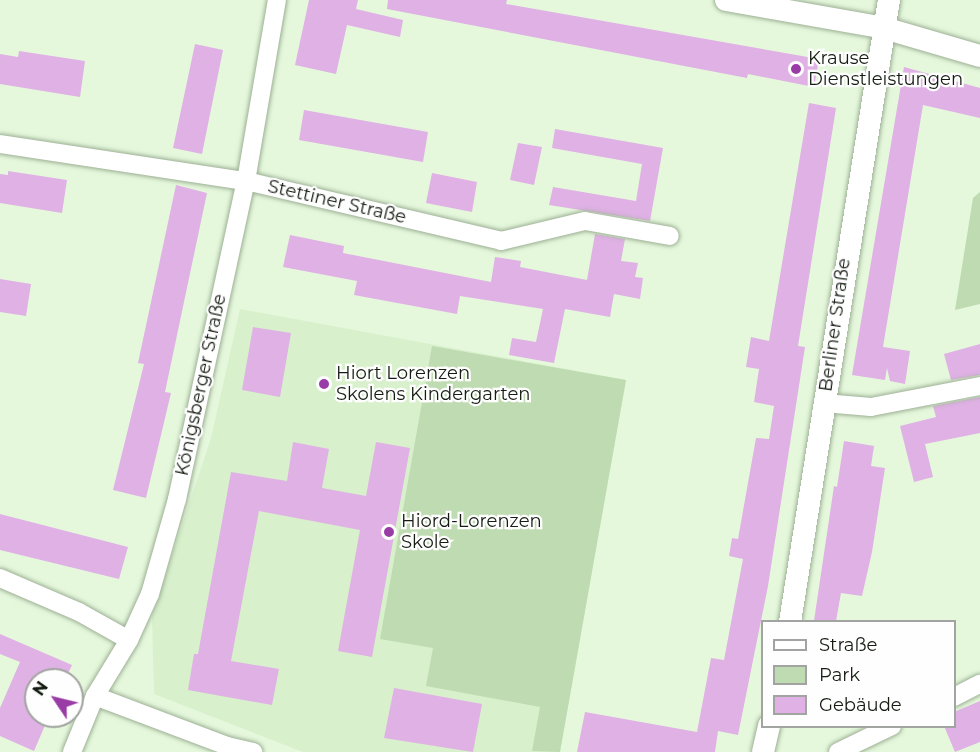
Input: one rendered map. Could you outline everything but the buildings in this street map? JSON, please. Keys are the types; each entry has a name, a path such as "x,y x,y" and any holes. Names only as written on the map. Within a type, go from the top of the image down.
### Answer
{"street":[{"name":"Königsberger Straße","path":"72,752 95,696 129,640 150,594 177,499 246,181 277,0"},
{"path":"726,0 884,28 980,56"},
{"name":"Berliner Straße","path":"790,620 889,0"},
{"name":"Stettiner Straße","path":"0,144 246,181 501,241 585,221 670,236"},
{"path":"824,404 871,407 980,386"},
{"path":"0,578 79,612 129,640"},
{"path":"956,696 980,684"},
{"path":"95,696 253,752"},
{"path":"764,752 769,728"},
{"path":"838,752 887,728"}],"shaded area":[{"name":"Hiord-Lorenzen Skole","path":"240,309 626,380 560,752 303,752 154,694 152,616 211,438"}],"green space":[{"path":"980,192 980,304 955,310 973,198"},
{"path":"432,346 626,380 560,752 532,751 540,707 426,686 433,648 380,639"}],"place":[{"name":"Krause Dienstleistungen","path":"796,69"},
{"name":"Hiort Lorenzen Skolens Kindergarten","path":"324,384"},
{"name":"Hiord-Lorenzen Skole","path":"389,532"}]}
